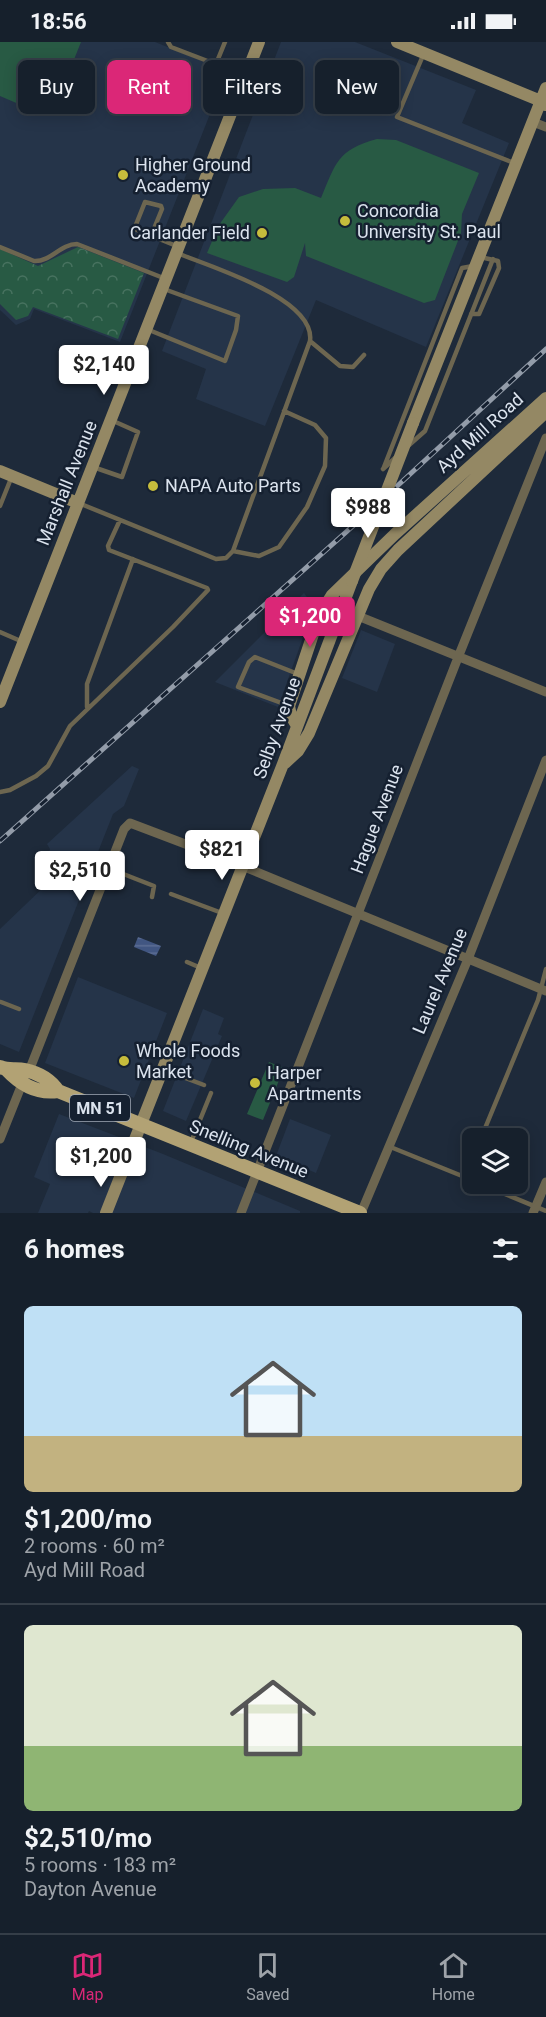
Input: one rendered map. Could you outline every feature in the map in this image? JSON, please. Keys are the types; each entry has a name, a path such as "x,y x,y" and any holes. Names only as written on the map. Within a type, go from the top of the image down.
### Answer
{"main road":[{"name":"Snelling Avenue","path":"4,1069 26,1078 45,1093 58,1090 360,1213"}],"street":[{"name":"Marshall Avenue","path":"252,60 259,42"},
{"path":"397,42 426,48 544,102"},
{"name":"Selby Avenue","path":"106,1213 225,914 413,423 532,122 544,102 546,88"},
{"name":"Marshall Avenue","path":"0,702 231,114"},
{"path":"532,122 546,127"},
{"name":"Ayd Mill Road","path":"289,706 319,616 332,595 395,534 546,398"},
{"name":"Ayd Mill Road","path":"283,764 298,751 309,733 369,589 381,569 398,550 546,412"},
{"name":"Hague Avenue","path":"241,1213 546,438"},
{"path":"6,474 78,502"},
{"path":"358,616 546,692"},
{"path":"289,706 297,726"},
{"name":"Laurel Avenue","path":"360,1213 468,959 546,760"},
{"path":"0,1139 124,829 130,823 543,990"},
{"path":"535,1210 546,1182"}],"lane":[{"path":"163,42 206,60"},
{"path":"218,60 225,42"},
{"path":"426,48 397,117 516,164"},
{"path":"78,502 216,559 226,558 232,551 310,341 311,332 306,320 268,291 137,230 135,226 145,202 162,209 152,236"},
{"path":"0,247 34,261 40,261 68,244 77,244 238,316 236,330 225,361 146,329"},
{"path":"493,259 425,430 383,469 462,268 493,259"},
{"path":"471,314 479,314 497,274 499,264 493,259"},
{"path":"310,341 340,366 352,367 364,355"},
{"path":"232,551 259,556 279,547 307,507 325,466 326,438 315,425 285,411"},
{"path":"92,467 122,477 138,432 111,420"},
{"path":"0,506 6,474"},
{"path":"0,792 10,790 36,776 48,766 70,726 87,707 173,627 208,590 109,550 108,546 120,520"},
{"path":"87,707 87,684 133,559"},
{"path":"0,632 23,642"},
{"path":"289,706 238,687 249,662 255,657 299,674"},
{"path":"108,868 154,886 152,897"},
{"path":"171,894 225,914"},
{"path":"187,962 203,969"},
{"path":"485,1128 543,990 542,978 546,969"},
{"path":"1,1002 19,1009"},
{"path":"164,1070 204,1085"},
{"path":"190,1145 211,1093"},
{"path":"388,1146 462,1175"},
{"path":"502,1194 535,1210 546,1211"}],"shaded area":[{"path":"0,42 155,42 203,61 203,114 210,114 120,342 34,309 30,319 16,325 0,310"},
{"name":"Concordia University St. Paul","path":"281,42 355,42 476,90 462,123 509,143 426,347 316,300 265,426 196,399 206,369 162,351 253,114 303,114 303,60 274,60"},
{"path":"304,593 314,607 278,707 215,682"},
{"path":"361,630 395,644 377,692 342,678"},
{"path":"132,766 139,769 124,806 113,814 19,1052 0,1044 0,929 48,883 39,880 50,849 47,844"},
{"path":"78,977 167,1013 134,1098 45,1063"},
{"path":"203,1009 224,1018 218,1034 222,1036 186,1121 163,1111"},
{"path":"59,1114 163,1154 300,1211 300,1213 93,1213 89,1211 88,1213 38,1213 50,1184 34,1177"},
{"path":"290,1119 331,1135 316,1173 276,1156"}],"green space":[{"path":"0,42 81,42 74,60 18,60 18,104 0,96"},
{"path":"377,139 396,140 479,173 462,214 461,233 435,300 424,303 306,256 305,243 294,277 287,282 207,253 219,225 239,197 263,189 295,188 321,198 335,167 346,153"},
{"path":"78,247 144,273 118,339 33,307 28,316 16,320 0,304 0,249 38,266"},
{"path":"269,1062 284,1068 263,1120 247,1114"}],"water":[{"path":"138,937 161,946 156,956 134,947"}],"railway":[{"path":"0,841 382,500 546,349"}],"place":[{"name":"Higher Ground Academy","path":"123,175"},
{"name":"Concordia University St. Paul","path":"345,221"},
{"name":"Carlander Field","path":"262,233"},
{"name":"NAPA Auto Parts","path":"153,486"},
{"name":"Whole Foods Market","path":"124,1061"},
{"name":"Harper Apartments","path":"255,1083"}]}
